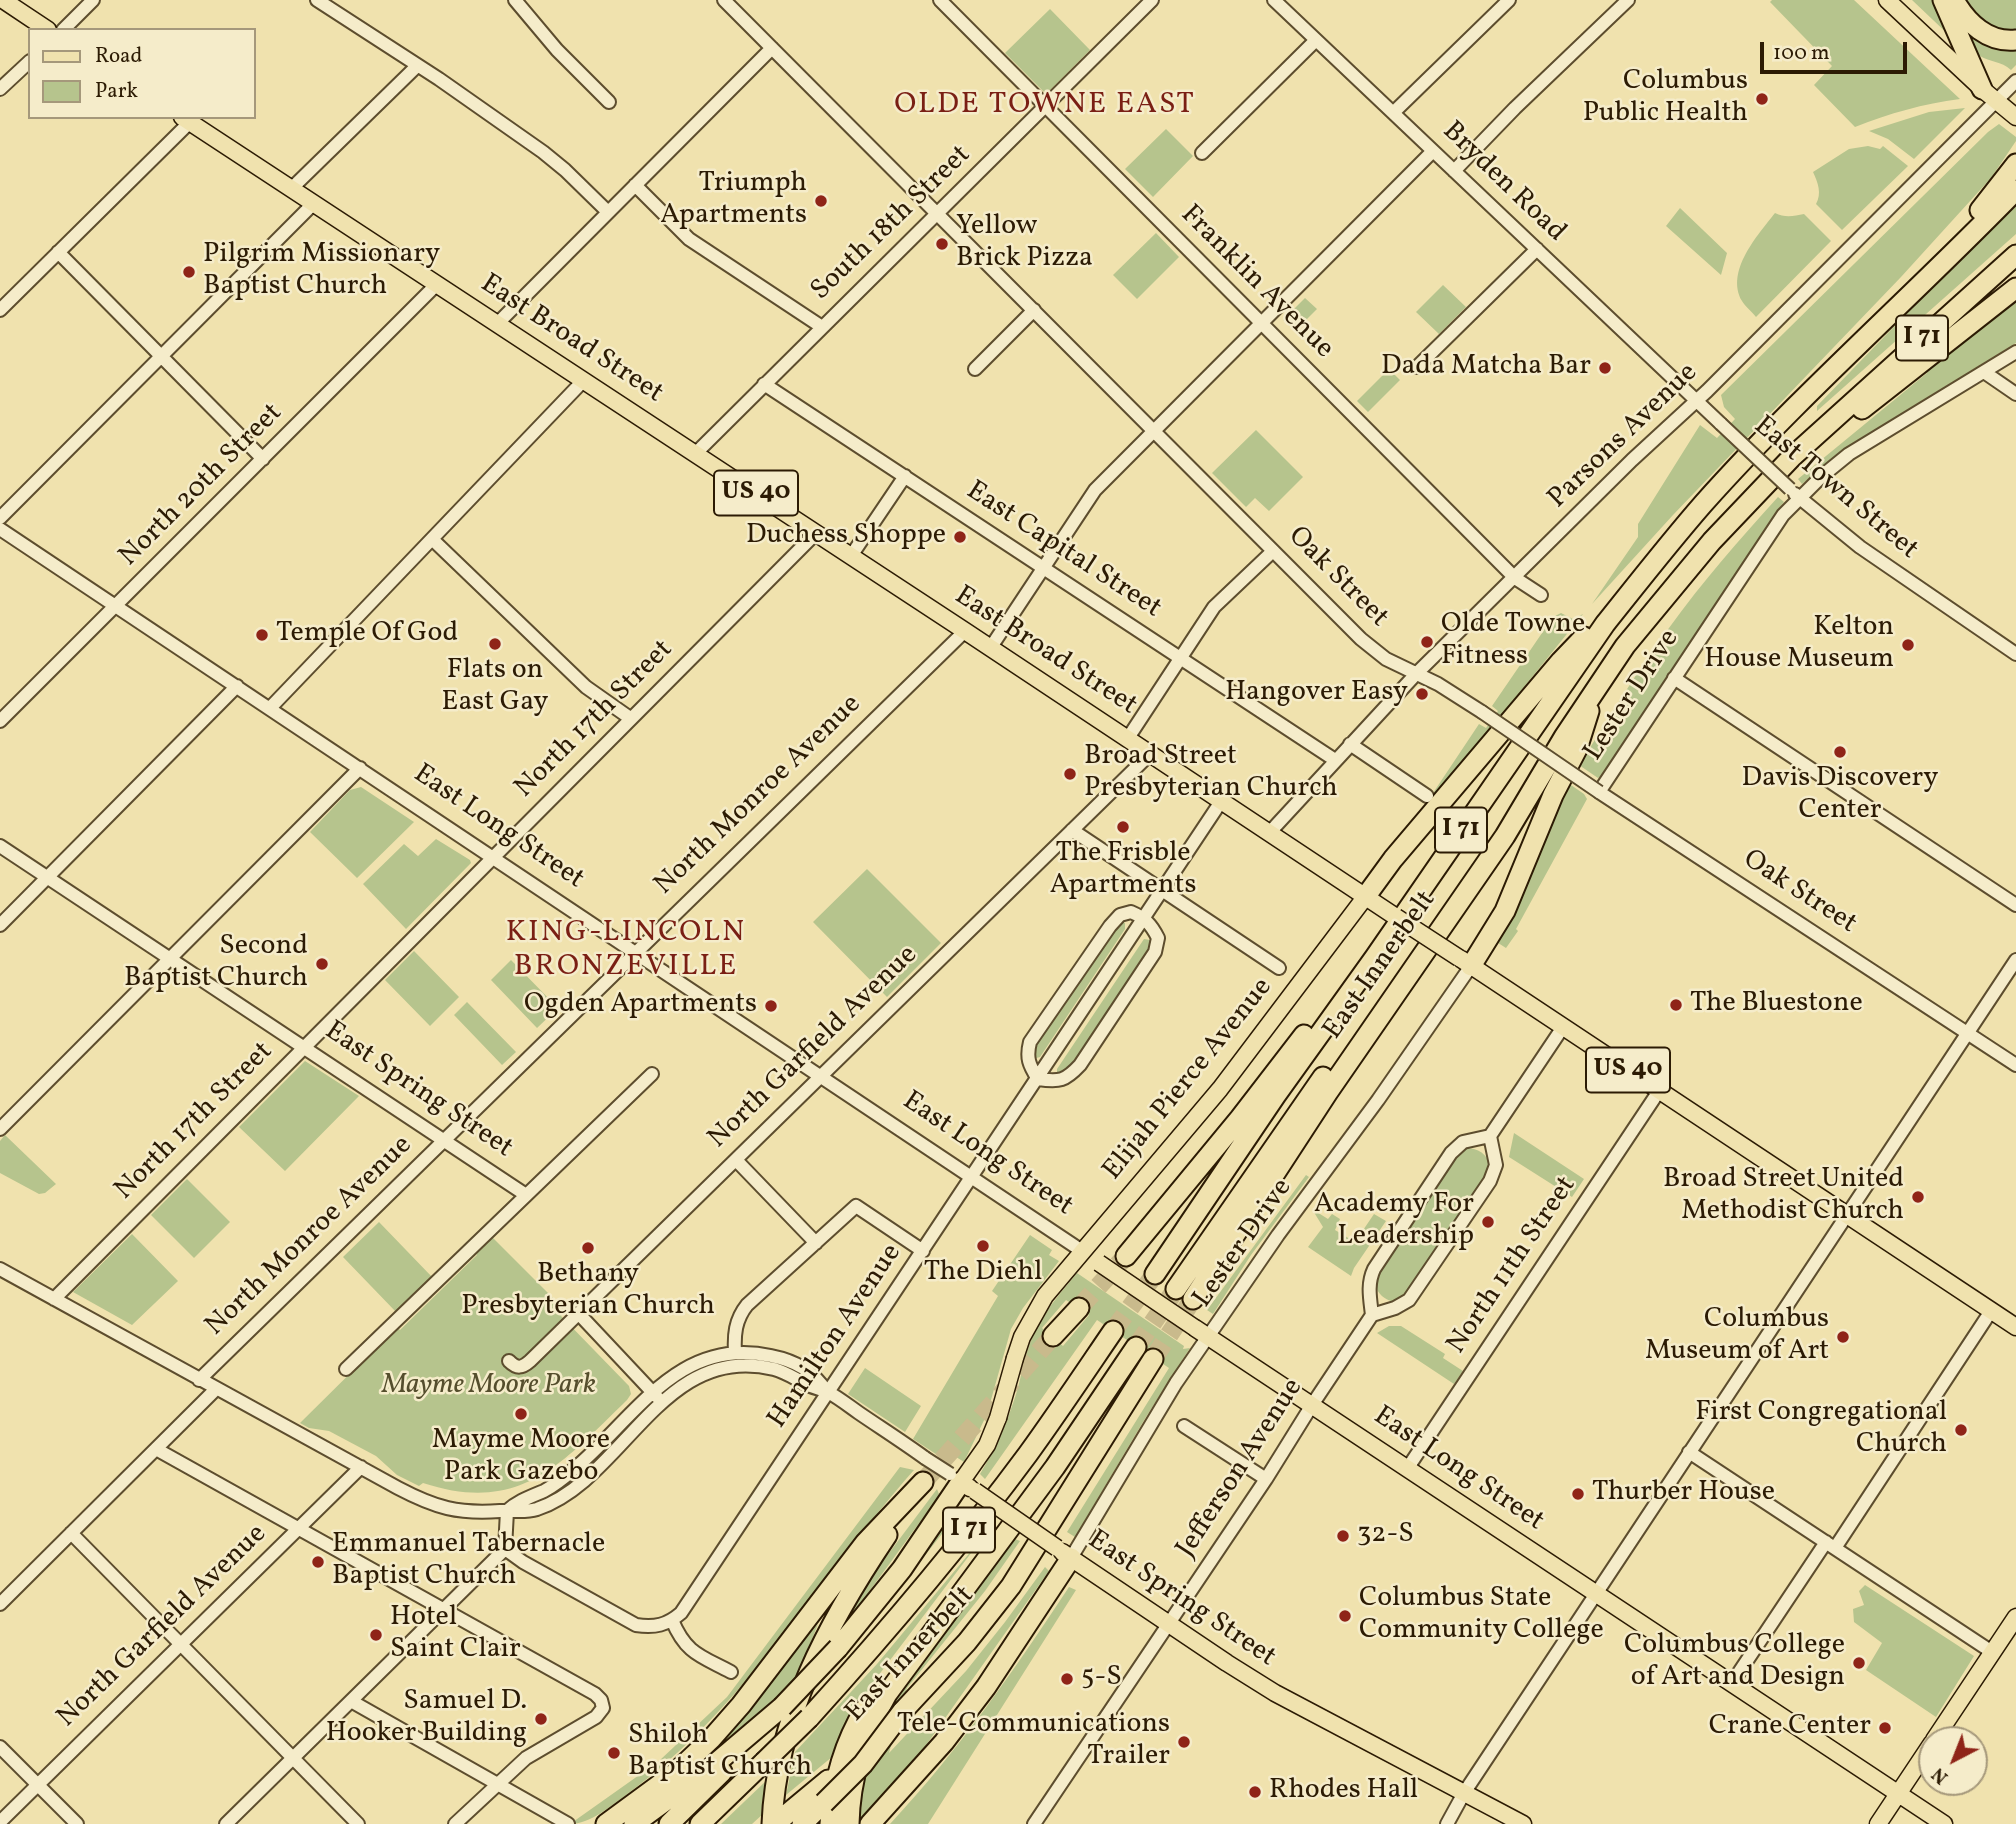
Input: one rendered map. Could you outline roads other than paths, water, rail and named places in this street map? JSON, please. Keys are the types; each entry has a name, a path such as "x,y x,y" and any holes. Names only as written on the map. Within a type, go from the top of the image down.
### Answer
{"highway":[{"path":"1943,0 1989,96"},
{"path":"1954,0 1961,13 1981,32 1995,38 2016,40"},
{"path":"1960,248 1971,222 2016,164"},
{"name":"I 71","path":"1154,1274 1597,635 1645,573 1703,504 1785,418 2016,190"},
{"name":"I 71","path":"1692,565 1760,489 2016,255"},
{"path":"1829,424 1863,408 2016,288"},
{"name":"East Innerbelt","path":"1193,1299 1372,1028 1505,836 1564,737 1625,646 1692,565"},
{"path":"1371,899 1393,859 1561,662 1645,573"},
{"path":"1465,962 1505,911 1552,795 1577,749 1594,694"},
{"path":"1126,1256 1240,1118 1317,1017 1346,983 1375,957"},
{"path":"1176,1289 1344,1047 1372,1028"},
{"path":"1053,1336 1079,1308"},
{"name":"I 71","path":"700,1824 809,1718 892,1624 1028,1453 1113,1331"},
{"path":"849,1824 849,1805 858,1762 874,1716 887,1694 1055,1467 1136,1347"},
{"name":"East Innerbelt","path":"785,1821 902,1712 967,1642 1011,1586 1153,1359"},
{"path":"606,1824 674,1774 712,1738 741,1705 865,1544 923,1482 853,1585 786,1716 776,1778 785,1821 824,1803 863,1764 902,1712"},
{"path":"669,1824 786,1716 902,1569 962,1482"},
{"path":"870,1824 952,1731 986,1686 1064,1553"},
{"path":"830,1824 834,1775 862,1714 887,1675 944,1604 992,1554"},
{"path":"634,1824 786,1716"}],"main road":[{"path":"3,0 45,28"},
{"path":"1887,0 1989,96 2015,116"},
{"name":"East Broad Street","path":"186,120 991,647 2016,1327"},
{"name":"Elijah Pierce Avenue","path":"962,1482 987,1445 998,1419 1022,1337 1040,1306 1082,1251 1220,1089 1371,899"},
{"name":"East Long Street","path":"1082,1251 1944,1824"},
{"name":"East Spring Street","path":"962,1482 1167,1624 1299,1707 1523,1824"},
{"path":"1943,1726 2016,1617"},
{"path":"1878,1824 1918,1763"}],"street":[{"path":"65,28 93,0"},
{"path":"317,0 439,79 543,152 608,212"},
{"path":"515,0 557,50 609,102"},
{"name":"Oak Street","path":"724,0 1369,646 1386,659 1450,691 1599,792 2016,1065"},
{"name":"Franklin Avenue","path":"940,0 1515,578 1541,595"},
{"name":"South 18th Street","path":"696,453 1152,0"},
{"path":"1394,113 1509,0"},
{"path":"1454,171 1515,108 1628,0"},
{"name":"Bryden Road","path":"1283,3 1316,40 1697,402"},
{"path":"1202,153 1316,40"},
{"path":"498,323 772,48"},
{"path":"0,89 28,63"},
{"path":"292,188 417,66"},
{"name":"Parsons Avenue","path":"1270,832 1416,674 1632,460 1697,402 1989,96 2016,81"},
{"path":"0,310 186,120"},
{"path":"991,647 1095,490 1433,150"},
{"path":"635,185 689,239 822,327"},
{"path":"0,518 314,203"},
{"path":"1417,368 1536,248"},
{"path":"58,252 262,459"},
{"name":"North 20th Street","path":"0,722 437,284"},
{"path":"975,369 1034,310"},
{"name":"Lester Drive","path":"1599,792 1765,540 1800,498 1849,454 2016,352"},
{"path":"1984,372 2016,394"},
{"path":"270,708 584,380"},
{"name":"East Capital Street","path":"764,384 1335,760"},
{"name":"East Town Street","path":"1697,402 1839,532 2016,654"},
{"path":"851,556 905,476"},
{"name":"East Long Street","path":"0,529 1082,1251"},
{"name":"North 17th Street","path":"54,1299 816,533"},
{"path":"432,539 586,687 630,718"},
{"path":"1128,738 1214,607 1273,551"},
{"name":"North Monroe Avenue","path":"199,1380 965,631"},
{"path":"1674,678 2016,905"},
{"path":"0,925 237,686"},
{"path":"1350,744 1427,796"},
{"name":"North Garfield Avenue","path":"509,1361 518,1367 525,1366 1151,753"},
{"path":"0,1129 360,768"},
{"name":"Hamilton Avenue","path":"672,1620 684,1609 1222,800"},
{"path":"1072,830 1279,968"},
{"name":"East Spring Street","path":"0,846 526,1195"},
{"path":"1130,912 1144,917 1158,938 1155,952 1070,1076 1057,1082 1038,1079 1029,1066 1027,1055 1030,1042 1120,915 1130,912"},
{"path":"1447,1824 1464,1793 2016,960"},
{"name":"Lester Drive","path":"1064,1553 1177,1383 1202,1332 1378,1100 1465,962"},
{"path":"1490,1136 1496,1165 1490,1181 1409,1300 1395,1308 1372,1315 1369,1290 1374,1269 1451,1153 1463,1142 1490,1136 1563,1027"},
{"path":"346,1369 652,1074"},
{"name":"North 11th Street","path":"1407,1469 1659,1091"},
{"path":"736,1160 816,1243"},
{"path":"735,1353 735,1328 747,1306 856,1206 923,1251"},
{"path":"0,1269 199,1380 437,1507 470,1513 523,1512 536,1509 566,1494 587,1477 662,1402 703,1374 736,1367 775,1369 827,1392"},
{"path":"1732,1683 1992,1311"},
{"path":"579,1314 662,1402"},
{"name":"Jefferson Avenue","path":"1034,1824 1266,1479 1372,1315"},
{"path":"226,1824 505,1549 507,1511 518,1501 558,1482 577,1467 675,1374 698,1361 721,1354 758,1353 796,1363 817,1377 827,1392"},
{"path":"0,1604 216,1389"},
{"name":"East Spring Street","path":"827,1392 962,1482"},
{"path":"1184,1426 1266,1479"},
{"path":"156,1449 595,1694 601,1700 603,1708 596,1717 526,1758 455,1824"},
{"path":"1689,1452 1992,1652"},
{"name":"North Garfield Avenue","path":"0,1822 361,1467"},
{"path":"71,1533 358,1824"},
{"path":"505,1549 631,1623 656,1627 672,1620 688,1649 732,1672"},
{"path":"351,1701 568,1824"},
{"path":"0,1747 77,1824"}],"tunnel":[{"path":"1079,1308 1126,1256"},
{"path":"1113,1331 1155,1274"},
{"path":"1136,1347 1176,1289"},
{"path":"1153,1359 1193,1299"},
{"path":"923,1482 1053,1336"}],"place":[{"name":"Columbus Public Health","path":"1762,99"},
{"name":"Triumph Apartments","path":"821,201"},
{"name":"Yellow Brick Pizza","path":"942,244"},
{"name":"Pilgrim Missionary Baptist Church","path":"189,272"},
{"name":"Dada Matcha Bar","path":"1605,368"},
{"name":"Duchess Shoppe","path":"960,537"},
{"name":"Temple Of God","path":"262,635"},
{"name":"Olde Towne Fitness","path":"1427,642"},
{"name":"Flats on East Gay","path":"495,644"},
{"name":"Kelton House Museum","path":"1908,645"},
{"name":"Hangover Easy","path":"1422,694"},
{"name":"Davis Discovery Center","path":"1840,752"},
{"name":"Broad Street Presbyterian Church","path":"1070,774"},
{"name":"The Frisble Apartments","path":"1123,827"},
{"name":"Second Baptist Church","path":"322,964"},
{"name":"The Bluestone","path":"1676,1005"},
{"name":"Ogden Apartments","path":"771,1006"},
{"name":"Broad Street United Methodist Church","path":"1918,1197"},
{"name":"Academy For Leadership","path":"1488,1222"},
{"name":"The Diehl","path":"983,1246"},
{"name":"Bethany Presbyterian Church","path":"588,1248"},
{"name":"Columbus Museum of Art","path":"1843,1337"},
{"name":"Mayme Moore Park Gazebo","path":"521,1414"},
{"name":"First Congregational Church","path":"1961,1430"},
{"name":"Thurber House","path":"1578,1494"},
{"name":"32-S","path":"1343,1536"},
{"name":"Emmanuel Tabernacle Baptist Church","path":"318,1562"},
{"name":"Columbus State Community College","path":"1345,1616"},
{"name":"Hotel Saint Clair","path":"376,1635"},
{"name":"Columbus College of Art and Design","path":"1859,1663"},
{"name":"5-S","path":"1067,1679"},
{"name":"Samuel D. Hooker Building","path":"541,1719"},
{"name":"Crane Center","path":"1885,1728"},
{"name":"Tele-Communications Trailer","path":"1184,1742"},
{"name":"Shiloh Baptist Church","path":"614,1753"},
{"name":"Rhodes Hall","path":"1255,1792"}],"district":[{"name":"OLDE TOWNE EAST","path":"1045,106"},
{"name":"KING-LINCOLN BRONZEVILLE","path":"626,951"}],"park label":[{"name":"Mayme Moore Park","path":"489,1387"}]}
